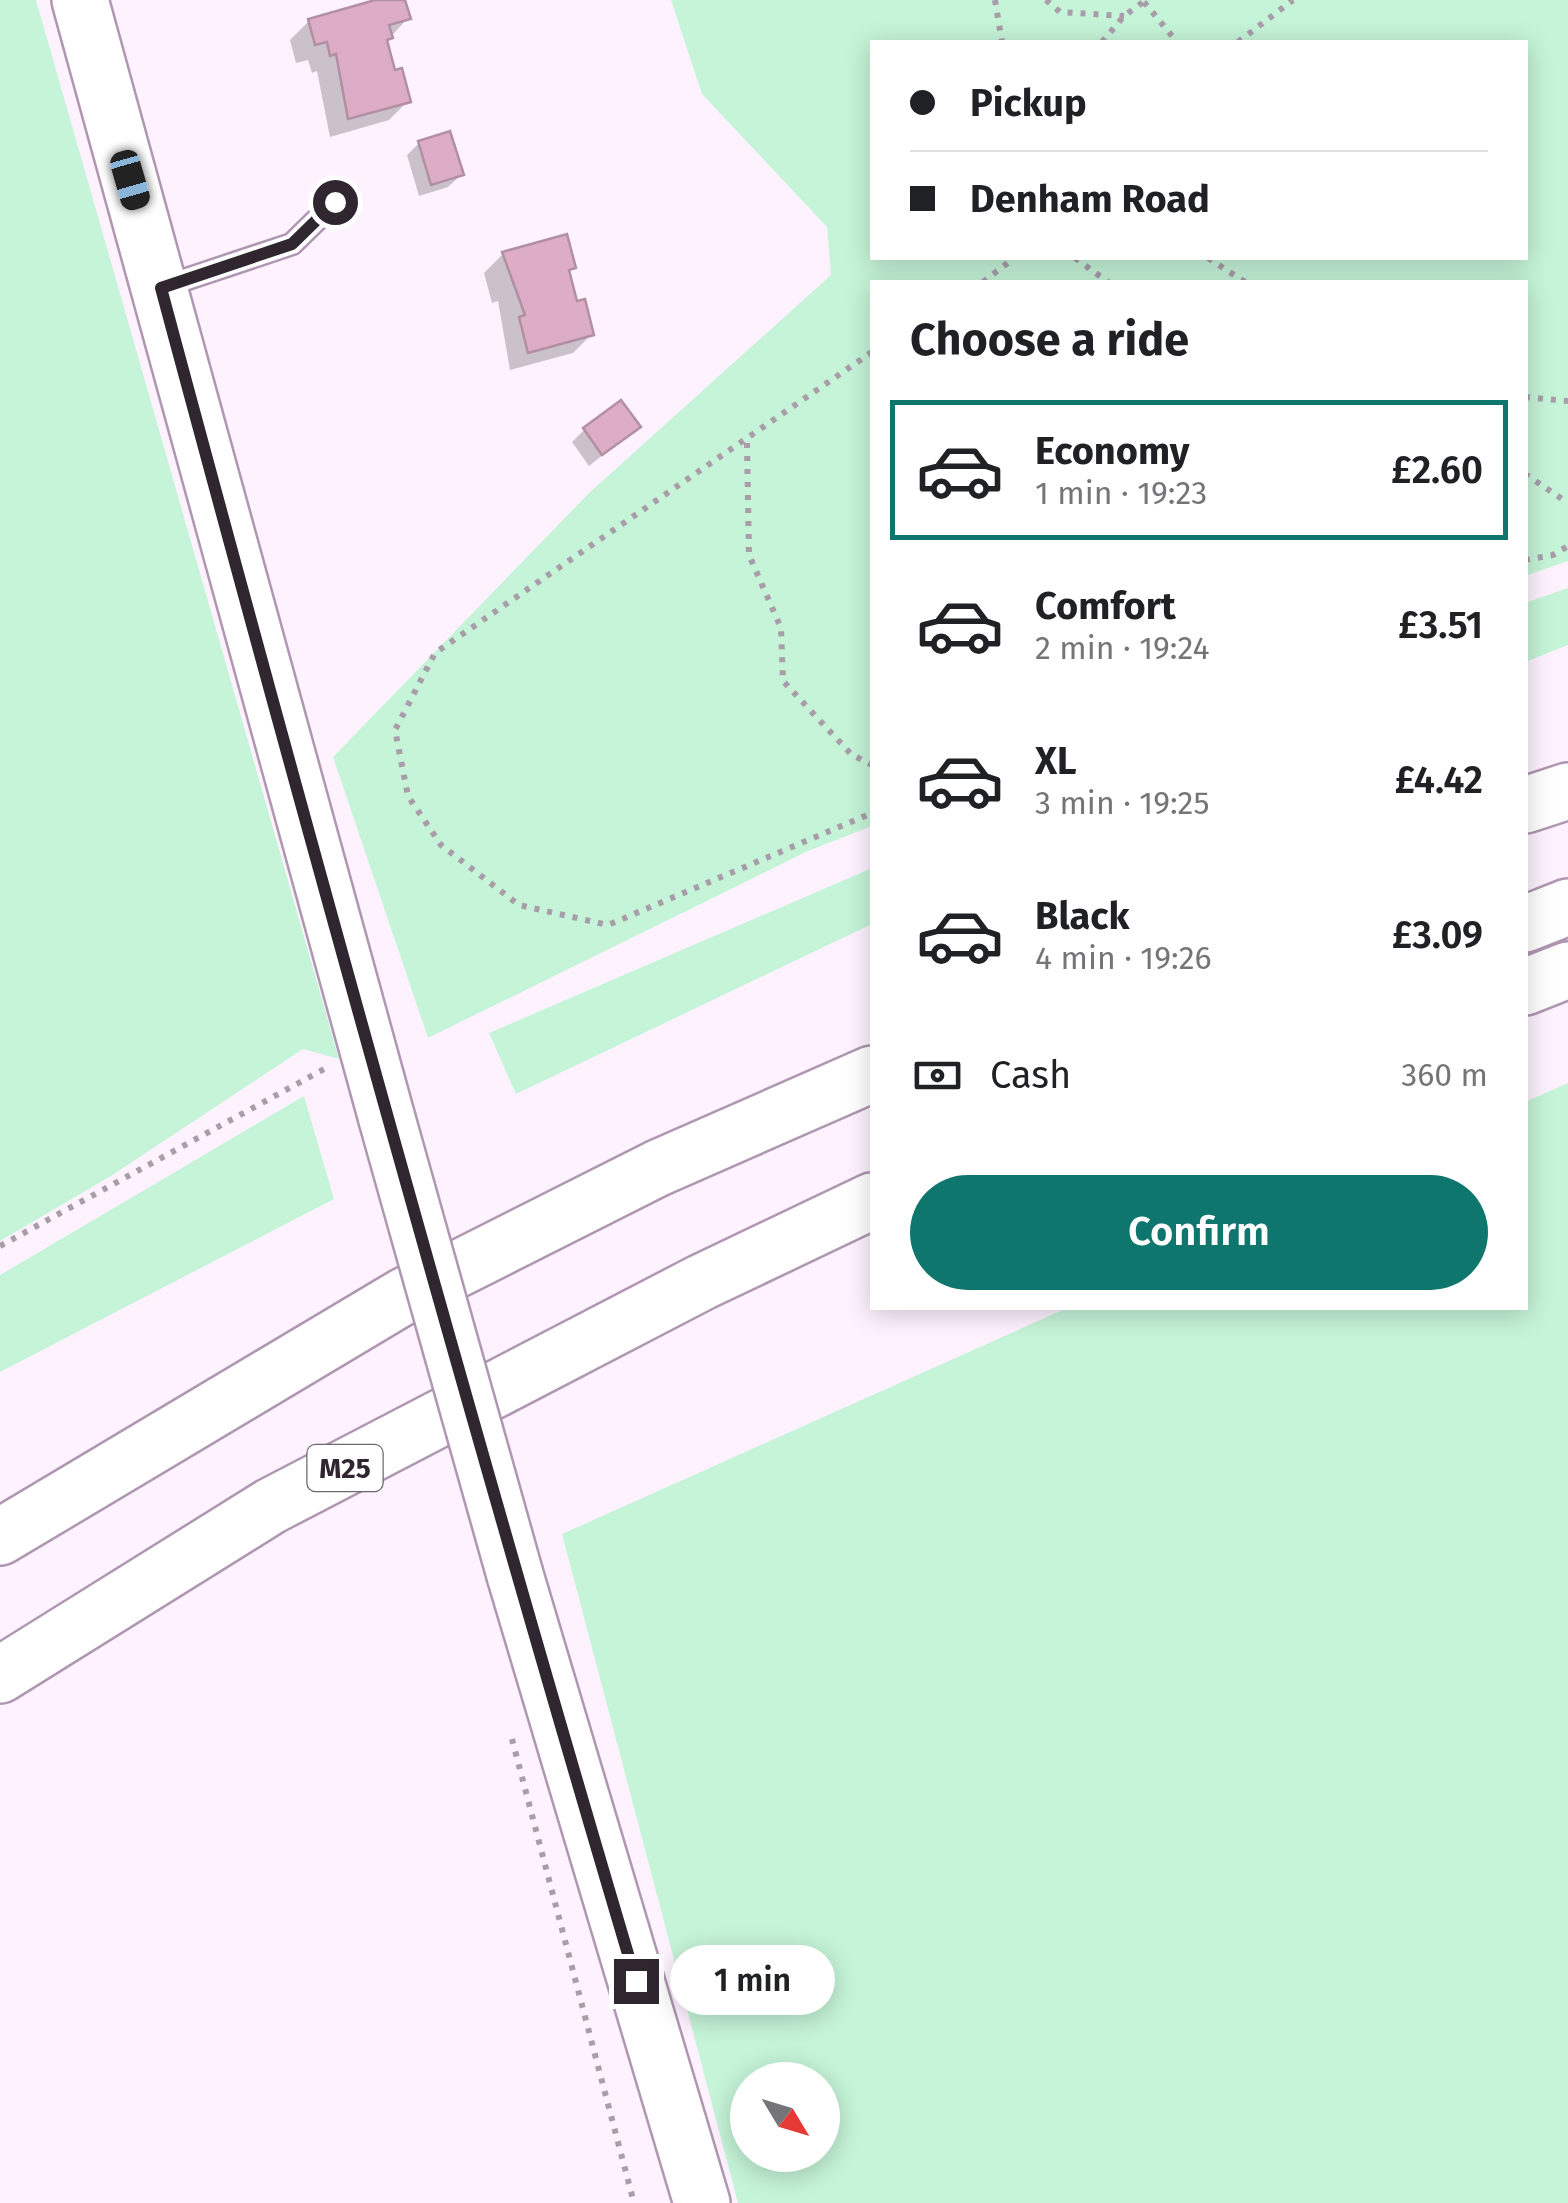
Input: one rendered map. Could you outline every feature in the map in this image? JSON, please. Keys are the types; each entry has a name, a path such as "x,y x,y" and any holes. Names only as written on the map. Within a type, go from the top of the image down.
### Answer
{"main road":[{"path":"80,0 515,1574 702,2203"},
{"path":"1528,804 1568,791"},
{"path":"1528,923 1568,907"},
{"path":"1528,985 1568,970"},
{"path":"0,1537 404,1296 658,1168 870,1075"},
{"name":"M25","path":"0,1676 272,1506 776,1246 870,1202"},
{"name":"M25","path":"776,1246 870,1217"}],"lane":[{"path":"161,288 292,244 335,202"}],"path":[{"path":"995,0 1002,40"},
{"path":"1046,0 1060,12 1124,16"},
{"path":"1241,40 1293,0"},
{"path":"1104,40 1124,16 1145,1 1175,40"},
{"path":"986,280 1011,260"},
{"path":"1077,260 1105,280"},
{"path":"1211,260 1242,280"},
{"path":"870,353 435,654 396,730 408,796 442,845 519,905 608,925 870,814"},
{"path":"1528,397 1568,400"},
{"path":"746,442 749,555 781,628 783,680 851,754 870,764"},
{"path":"1528,476 1568,503"},
{"path":"1528,559 1554,554 1568,546"},
{"path":"0,1246 326,1066 332,1084"},
{"path":"510,1732 634,2203"}],"green space":[{"path":"0,0 36,0 339,1059 303,1049 111,1176 0,1241"},
{"path":"671,0 1568,0 1568,561 1528,575 1528,280 870,280 870,827 808,851 428,1038 333,757 589,493 831,275 827,227 702,94"},
{"path":"1568,588 1568,645 1528,661 1528,602"},
{"path":"870,869 870,925 516,1094 489,1033"},
{"path":"1568,1083 1568,2203 738,2203 562,1534 1063,1310 1528,1310 1528,1101"},
{"path":"304,1096 334,1199 0,1372 0,1275"}],"building":[{"path":"375,0 405,0 411,19 389,25 393,38 387,40 395,70 402,68 411,102 348,119 336,54 330,56 327,42 315,45 308,19"},
{"path":"450,131 464,175 431,185 418,141"},
{"path":"567,234 576,268 569,270 577,301 585,299 594,335 528,353 519,317 525,315 502,252"},
{"path":"621,400 641,427 602,455 583,428"}],"route":[{"path":"335,202 292,244 161,288 282,745 504,1537 636,1981"}]}
